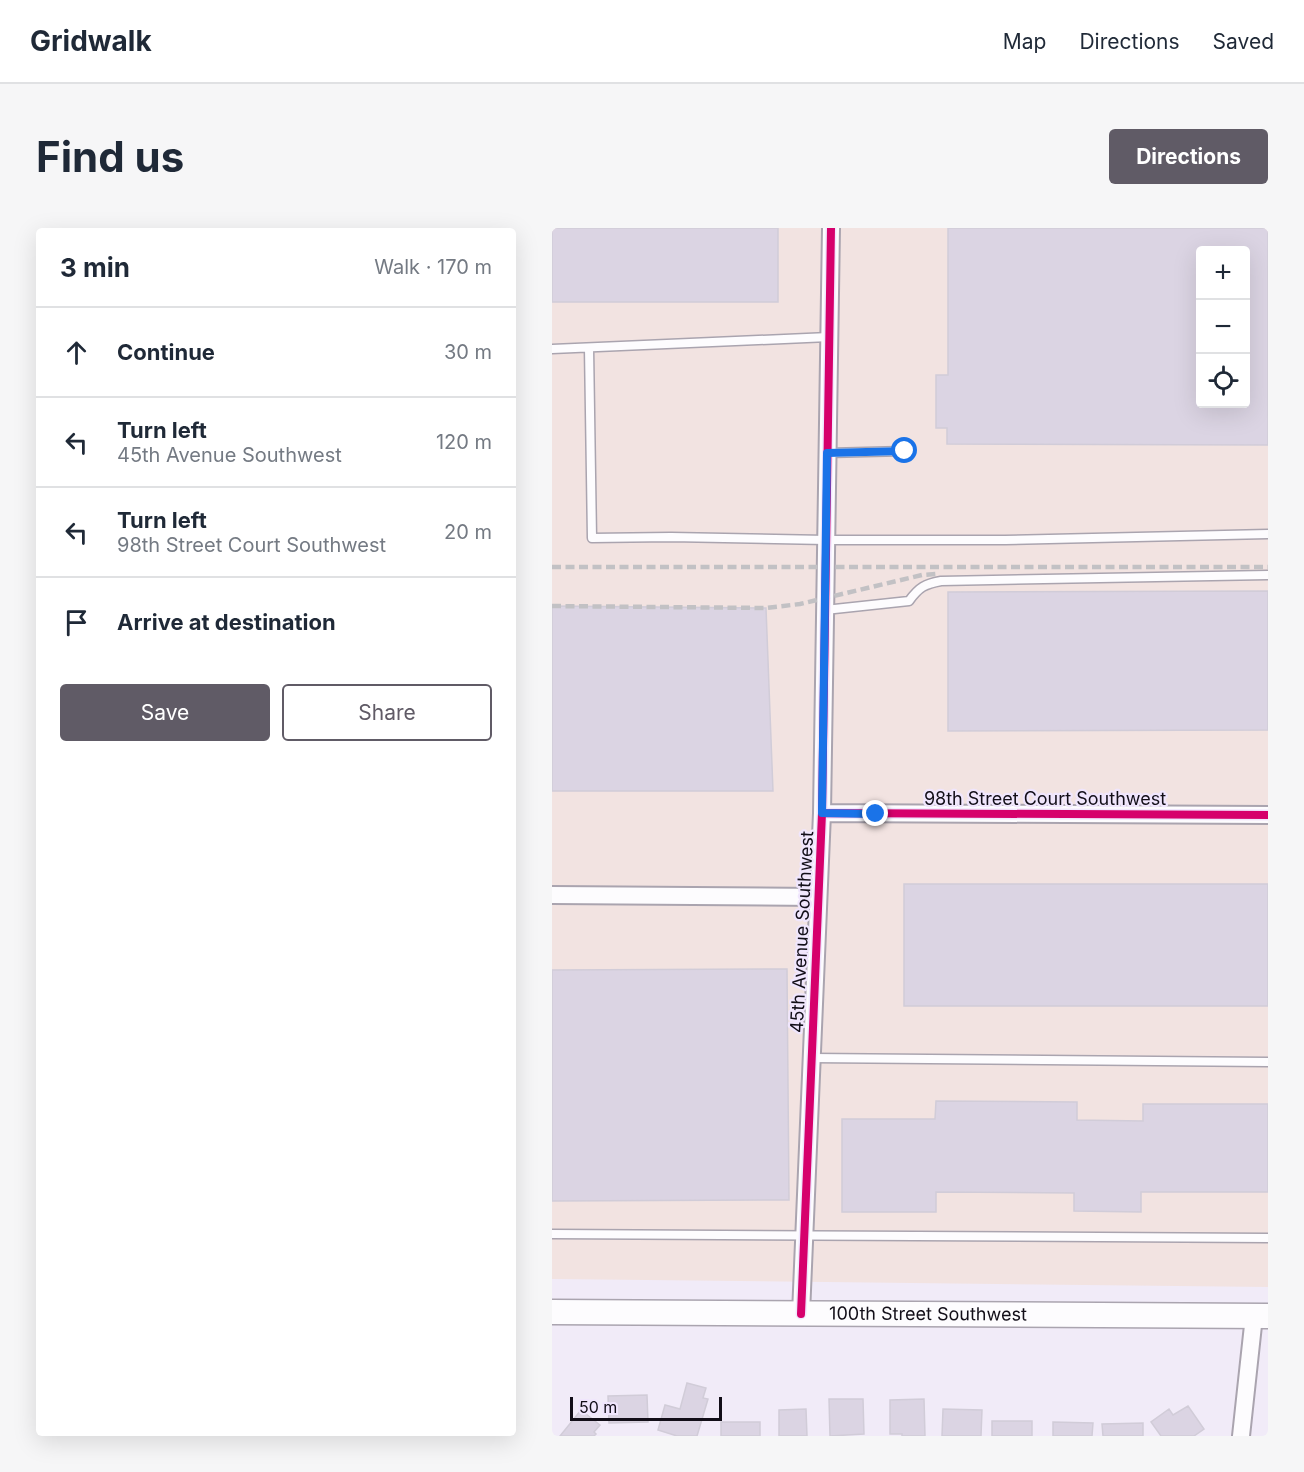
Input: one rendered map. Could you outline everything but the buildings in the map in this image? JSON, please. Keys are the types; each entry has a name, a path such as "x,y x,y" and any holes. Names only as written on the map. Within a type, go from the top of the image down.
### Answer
{"main road":[{"name":"100th Street Southwest","path":"552,1312 1261,1316"}],"street":[{"name":"45th Avenue Southwest","path":"801,1314 822,813 831,228"},
{"name":"98th Street Court Southwest","path":"822,813 1268,815"},
{"path":"552,896 818,897"},
{"path":"1241,1436 1261,1316"}],"lane":[{"path":"552,349 829,337"},
{"path":"589,348 592,538 1005,540 1268,534"},
{"path":"827,453 905,451"},
{"path":"825,610 909,601 916,591 926,584 942,581 1268,575"},
{"path":"811,1058 1268,1062"},
{"path":"552,1234 1268,1238"}],"shaded area":[{"path":"552,228 1268,228 1268,1287 552,1279"}],"railway":[{"path":"552,567 1268,567"},
{"path":"552,606 766,608 800,604 922,575 937,574"}],"cycle path":[{"path":"801,1314 822,813 831,228"},
{"path":"822,813 1268,815"}],"route":[{"path":"876,814 822,813 827,453 905,451"}]}
